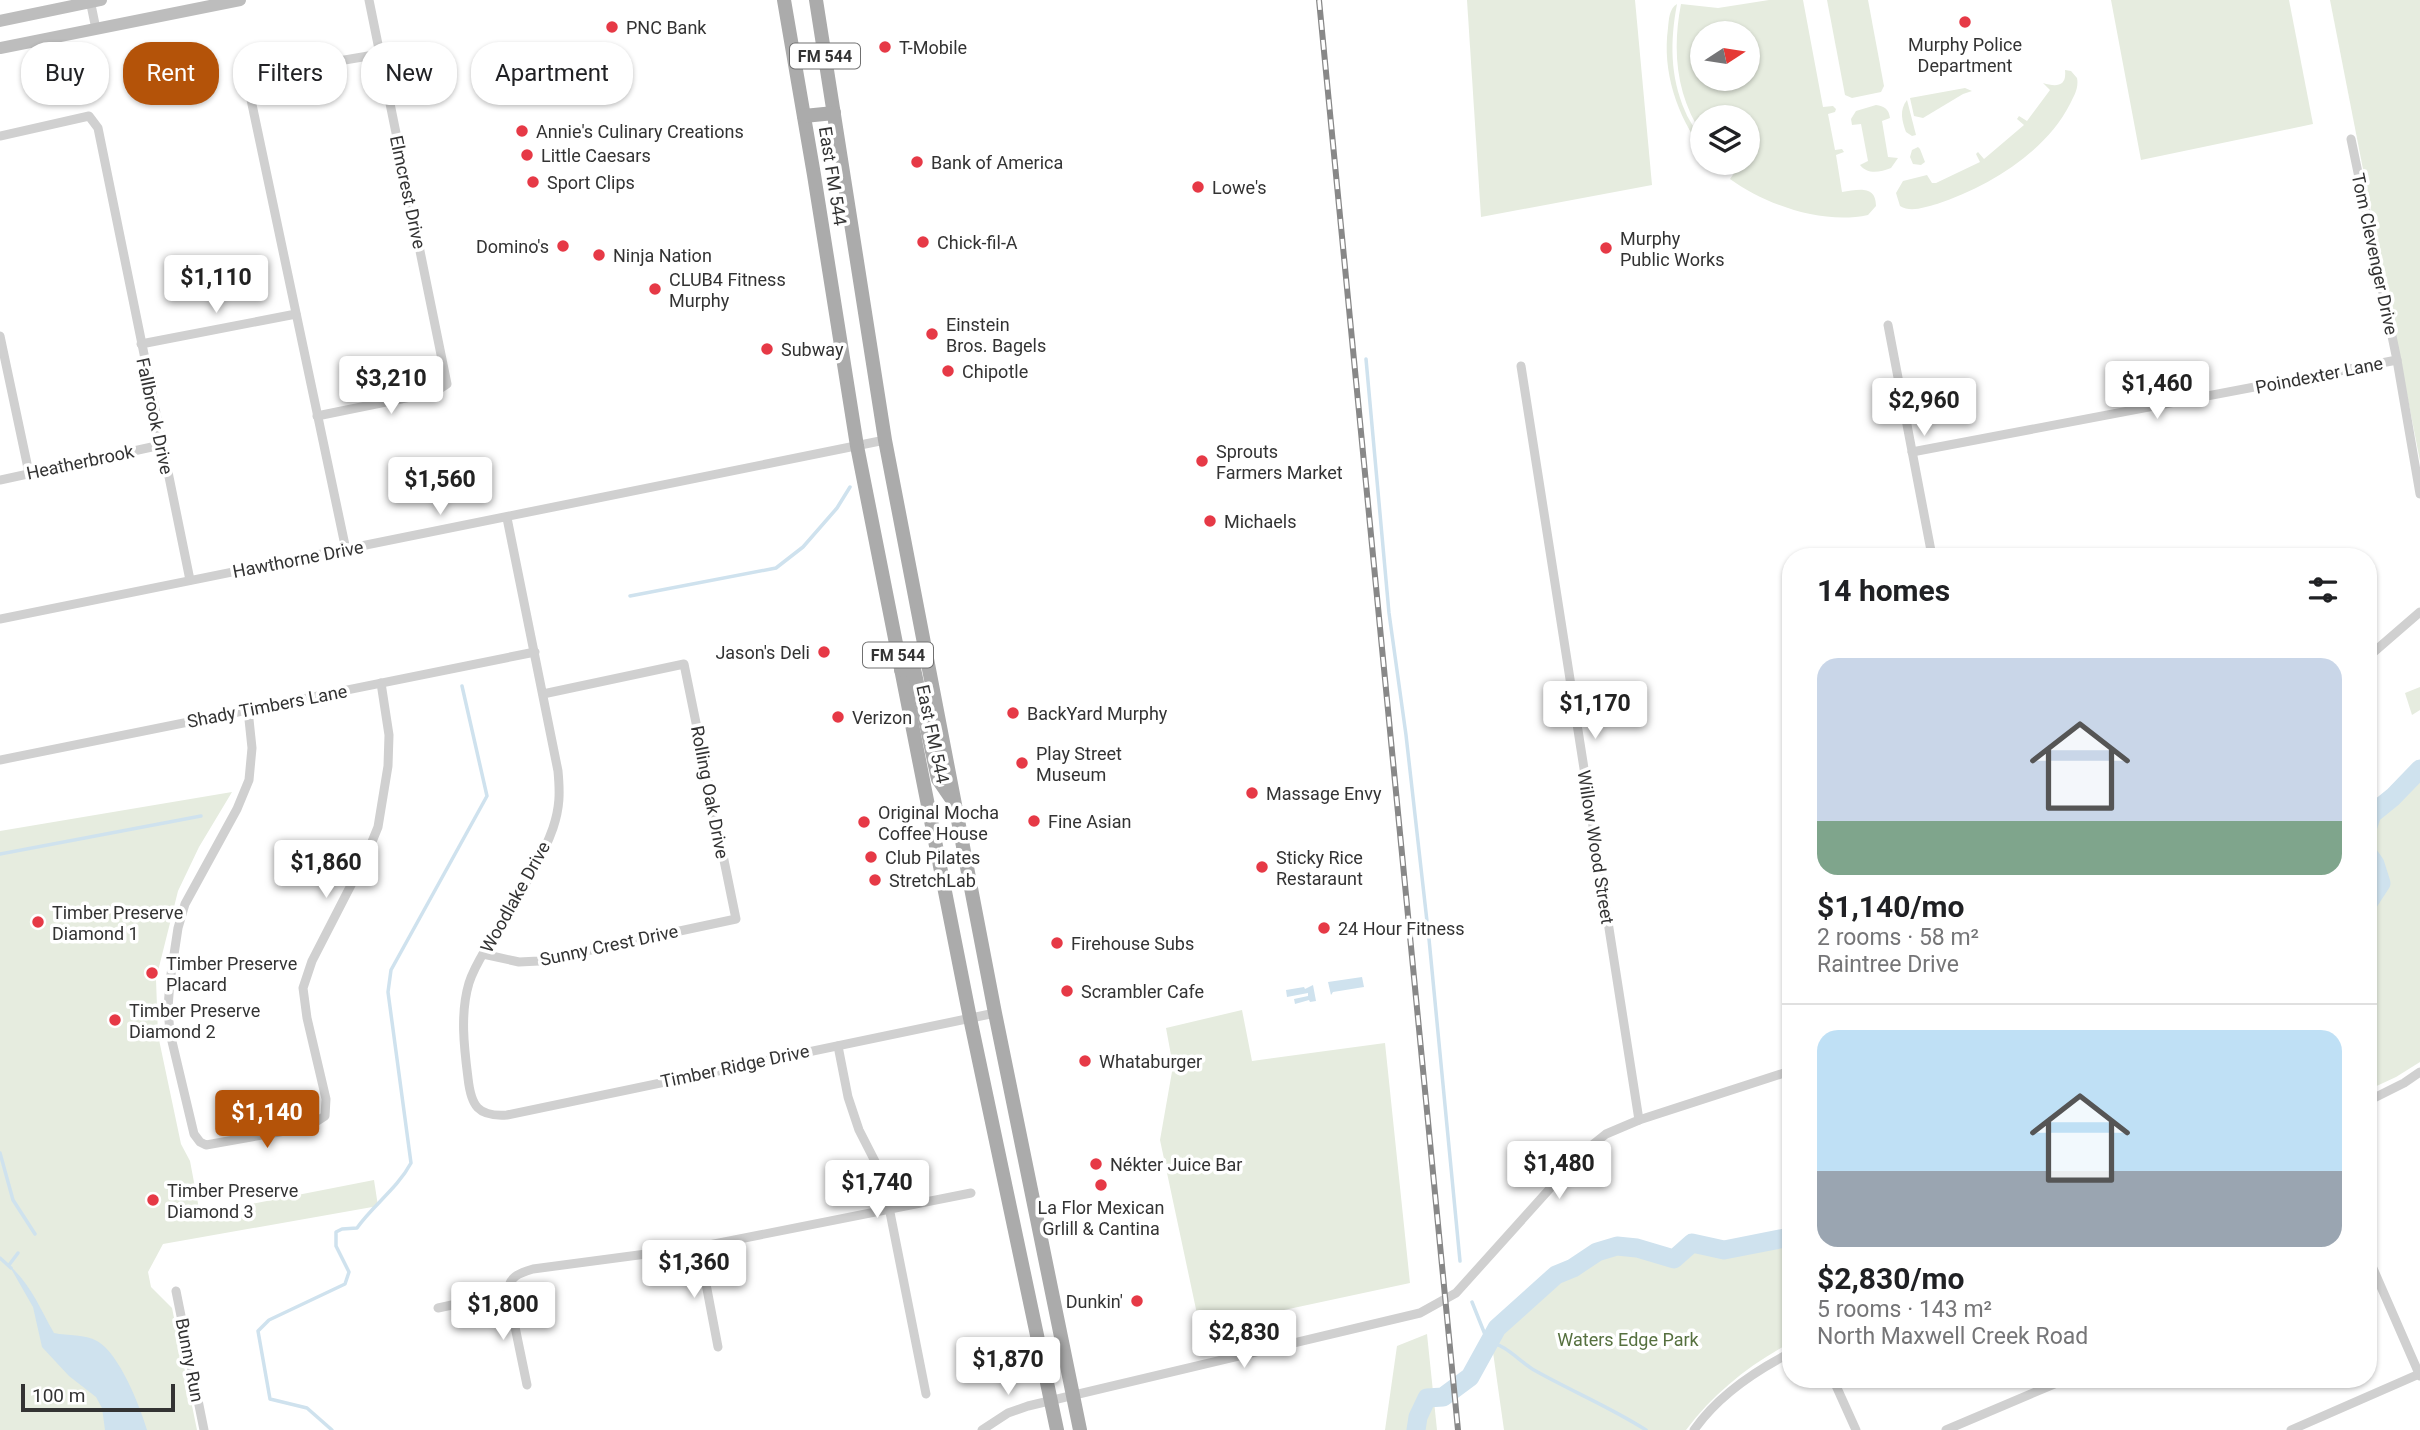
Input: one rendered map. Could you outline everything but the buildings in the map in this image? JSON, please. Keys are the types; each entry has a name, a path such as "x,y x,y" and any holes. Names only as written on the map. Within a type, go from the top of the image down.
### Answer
{"main road":[{"path":"0,48 240,0"},
{"name":"East FM 544","path":"783,0 857,446 970,1018 1056,1430"},
{"name":"East FM 544","path":"816,0 885,440 995,1013 1080,1430"},
{"path":"0,21 94,1"},
{"path":"804,116 834,113"},
{"path":"901,670 914,669 938,779 956,805"}],"street":[{"name":"Elmcrest Drive","path":"369,0 378,42"},
{"path":"94,1 96,29"},
{"path":"346,550 249,90 255,79 268,73 361,57"},
{"name":"Elmcrest Drive","path":"317,416 435,392 447,384 390,105"},
{"name":"Fallbrook Drive","path":"0,136 89,116 98,128 190,580"},
{"name":"Tom Clevenger Drive","path":"2351,139 2397,360 2420,494"},
{"path":"141,344 296,314"},
{"path":"1888,325 1930,548"},
{"path":"0,336 29,473"},
{"name":"Poindexter Lane","path":"1912,452 2397,360"},
{"name":"Willow Wood Street","path":"1521,366 1639,1120"},
{"name":"Hawthorne Drive","path":"0,619 885,440"},
{"name":"Heatherbrook","path":"0,480 161,445"},
{"name":"Woodlake Drive","path":"478,1108 472,1098 469,1084 463,1032 468,986 483,954 535,866 552,830 560,802 558,771 507,518"},
{"path":"2377,649 2420,612"},
{"name":"Shady Timbers Lane","path":"0,760 535,652"},
{"name":"Rolling Oak Drive","path":"543,694 684,664 736,919"},
{"path":"248,710 252,748 249,780 237,809 185,904 178,928 170,981 170,1033 194,1134 200,1142 213,1145 308,1127 325,1116 326,1099 306,1018 303,988 312,961 368,854 378,827 388,765 389,735 381,683"},
{"name":"Sunny Crest Drive","path":"483,954 519,961 539,961 736,919"},
{"name":"Timber Ridge Drive","path":"478,1108 483,1114 507,1115 995,1013"},
{"path":"838,1046 848,1097 859,1130 883,1177 926,1394"},
{"path":"2377,1096 2420,1072"},
{"path":"982,1430 1008,1413 1420,1313 1456,1293 1581,1154 1606,1134 1639,1120 1782,1073"},
{"path":"527,1385 508,1293 508,1286 518,1273 699,1247 971,1193"},
{"path":"699,1247 718,1347"},
{"path":"2291,1430 2420,1375 2377,1277"},
{"name":"Bunny Run","path":"176,1291 204,1430"},
{"path":"438,1308 508,1293"},
{"path":"1694,1430 1734,1389 1782,1358"},
{"path":"1837,1388 1856,1430"},
{"path":"1946,1430 2045,1388"}],"green space":[{"path":"1467,0 1635,0 1652,185 1481,217"},
{"path":"1769,0 1803,0 1823,107 1833,106 1836,109 1828,114 1835,150 1842,149 1844,152 1836,155 1842,192 1865,190 1873,194 1876,206 1868,215 1833,217 1796,211 1760,197 1730,179 1733,175 1760,175 1760,105 1690,105 1690,111 1678,72 1677,39 1681,4 1718,8"},
{"path":"1827,0 1868,0 1884,86 1881,92 1852,98 1845,95"},
{"path":"2111,0 2289,0 2313,124 2141,160"},
{"path":"2330,0 2420,0 2420,461"},
{"path":"1677,4 1672,45 1674,72 1680,98 1690,121 1690,130 1679,108 1667,61 1668,25"},
{"path":"2065,70 2071,71 2077,78 2074,95 2059,122 2030,153 1995,178 1956,197 1918,209 1900,206 1896,193 1903,181 1927,175 1932,183 1936,183 1980,162 1976,154 1978,152 1984,159 2024,125 2017,119 2019,116 2027,121 2050,90 2043,83 2062,83"},
{"path":"1965,88 1972,91 1923,118 1914,116 1910,98"},
{"path":"1907,100 1916,135 1912,136 1906,132 1902,120"},
{"path":"1876,105 1889,112 1890,118 1882,121 1888,157 1898,158 1891,168 1874,172 1860,165 1868,161 1861,124 1852,125 1851,119 1856,111"},
{"path":"1918,147 1925,162 1921,165 1913,164 1910,157 1912,150"},
{"path":"2420,687 2420,710 2412,715 2405,693"},
{"path":"2420,769 2420,1062 2377,1086 2377,889 2381,883 2377,870 2377,810"},
{"path":"232,792 199,847 178,891 156,979 158,1035 181,1144 190,1161 200,1214 374,1180 378,1206 163,1244 148,1272 151,1287 172,1308 197,1430 0,1430 0,831"},
{"path":"1242,1010 1252,1061 1385,1043 1410,1283 1200,1328 1160,1140 1173,1066 1166,1028"},
{"name":"Waters Edge Park","path":"1782,1239 1782,1348 1733,1381 1708,1404 1686,1430 1504,1430 1491,1338 1497,1328 1556,1275 1573,1268 1597,1252 1617,1246 1637,1248 1674,1259 1692,1243 1724,1250"},
{"path":"1427,1334 1437,1430 1385,1430 1397,1346"}],"water":[{"path":"1362,977 1364,987 1333,992 1331,995 1328,982"},
{"path":"1313,985 1316,1001 1295,1004 1294,999 1308,996 1308,993 1287,997 1286,990 1305,989"},
{"path":"9,1265 29,1289 54,1333 82,1336 105,1347 121,1368 147,1430 105,1430 102,1408 96,1397 69,1376 42,1347 33,1307"}],"waterway":[{"path":"1366,359 1389,613 1429,939 1460,1261"},
{"path":"630,596 776,568 803,547 837,508 850,487"},
{"path":"332,1430 307,1408 270,1399 258,1331 269,1320 345,1284 349,1272 336,1246 336,1232 357,1228 399,1181 411,1163 388,992 391,970 487,796 462,686"},
{"path":"2377,810 2420,769"},
{"path":"0,854 201,816"},
{"path":"2377,870 2381,883 2377,889"},
{"path":"0,1153 13,1200 35,1234"},
{"path":"1416,1430 1418,1417 1427,1398 1443,1397 1470,1377 1497,1328 1556,1275 1573,1268 1597,1252 1617,1246 1637,1248 1674,1259 1692,1243 1724,1250 1782,1239"},
{"path":"9,1265 18,1253"},
{"path":"0,1258 11,1268"},
{"path":"1472,1302 1488,1342 1500,1346 1534,1370 1646,1430"}],"railway":[{"path":"1319,0 1458,1430"}],"place":[{"name":"Murphy Police Department","path":"1965,22"},
{"name":"PNC Bank","path":"612,27"},
{"name":"T-Mobile","path":"885,47"},
{"name":"Annie's Culinary Creations","path":"522,131"},
{"name":"Little Caesars","path":"527,155"},
{"name":"Bank of America","path":"917,162"},
{"name":"Sport Clips","path":"533,182"},
{"name":"Lowe's","path":"1198,187"},
{"name":"Chick-fil-A","path":"923,242"},
{"name":"Domino's","path":"563,246"},
{"name":"Murphy Public Works","path":"1606,248"},
{"name":"Ninja Nation","path":"599,255"},
{"name":"CLUB4 Fitness Murphy","path":"655,289"},
{"name":"Einstein Bros. Bagels","path":"932,334"},
{"name":"Subway","path":"767,349"},
{"name":"Chipotle","path":"948,371"},
{"name":"Sprouts Farmers Market","path":"1202,461"},
{"name":"Michaels","path":"1210,521"},
{"name":"Jason's Deli","path":"824,652"},
{"name":"BackYard Murphy","path":"1013,713"},
{"name":"Verizon","path":"838,717"},
{"name":"Play Street Museum","path":"1022,763"},
{"name":"Massage Envy","path":"1252,793"},
{"name":"Fine Asian","path":"1034,821"},
{"name":"Original Mocha Coffee House","path":"864,822"},
{"name":"Club Pilates","path":"871,857"},
{"name":"Sticky Rice Restaraunt","path":"1262,867"},
{"name":"StretchLab","path":"875,880"},
{"name":"Timber Preserve Diamond 1","path":"38,922"},
{"name":"24 Hour Fitness","path":"1324,928"},
{"name":"Firehouse Subs","path":"1057,943"},
{"name":"Timber Preserve Placard","path":"152,973"},
{"name":"Scrambler Cafe","path":"1067,991"},
{"name":"Timber Preserve Diamond 2","path":"115,1020"},
{"name":"Whataburger","path":"1085,1061"},
{"name":"Nékter Juice Bar","path":"1096,1164"},
{"name":"La Flor Mexican Grlill & Cantina","path":"1101,1185"},
{"name":"Timber Preserve Diamond 3","path":"153,1200"},
{"name":"Dunkin'","path":"1137,1301"}]}
